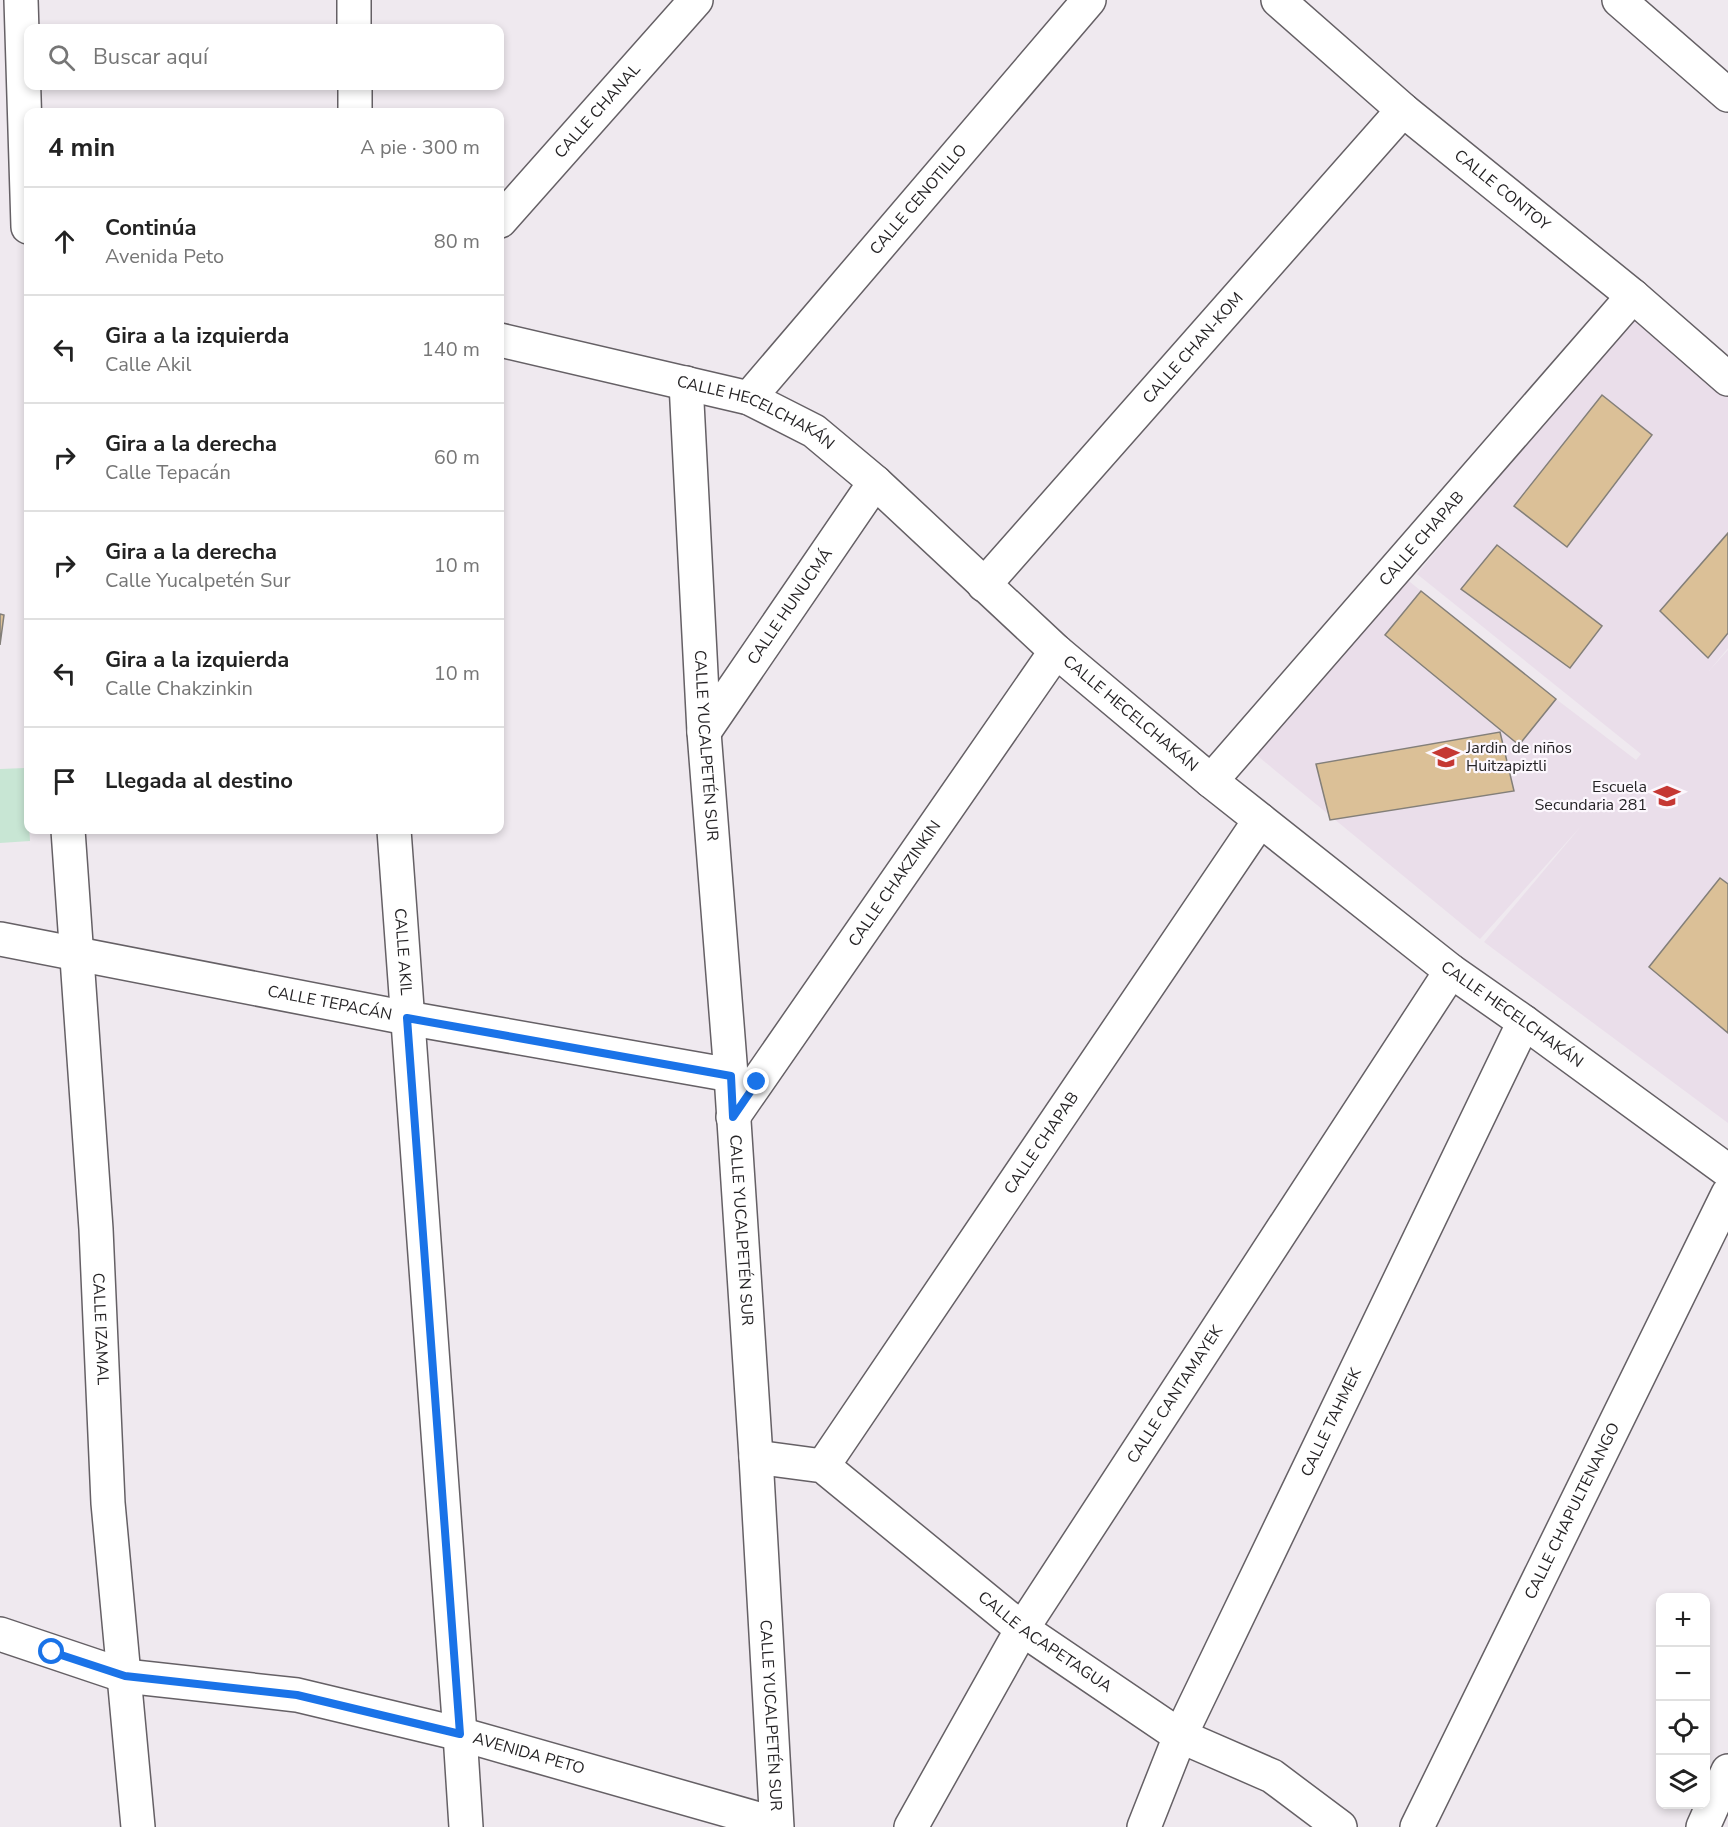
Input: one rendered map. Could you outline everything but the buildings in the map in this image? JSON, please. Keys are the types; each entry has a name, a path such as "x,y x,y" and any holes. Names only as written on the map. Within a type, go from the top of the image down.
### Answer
{"street":[{"path":"21,0 24,108"},
{"path":"354,0 354,24"},
{"name":"CALLE CHANAL","path":"504,216 696,0"},
{"name":"CALLE CENOTILLO","path":"749,398 1089,0"},
{"name":"CALLE CONTOY","path":"1278,0 1403,110 1633,296 1728,379"},
{"path":"1619,0 1728,95"},
{"path":"355,90 356,108"},
{"name":"CALLE CHAN-KOM","path":"984,585 1403,110"},
{"path":"0,225 24,228"},
{"name":"CALLE CHAPAB","path":"1211,781 1633,296"},
{"name":"CALLE HECELCHAKÁN","path":"504,341 749,398 814,431 874,482 1056,651 1211,781 1451,971 1728,1171"},
{"name":"CALLE YUCALPETÉN SUR","path":"686,383 704,732 731,1076 777,1825"},
{"name":"CALLE HUNUCMÁ","path":"704,732 874,482"},
{"name":"CALLE CHAKZINKIN","path":"733,1117 1056,651"},
{"name":"CALLE CHAPAB","path":"823,1466 1260,820"},
{"name":"CALLE IZAMAL","path":"68,834 96,1229 108,1503 138,1827"},
{"name":"CALLE AKIL","path":"394,834 465,1827"},
{"name":"CALLE TEPACÁN","path":"0,939 407,1018 731,1076"},
{"name":"CALLE CANTAMAYEK","path":"911,1827 1022,1629 1451,971"},
{"name":"CALLE TAHMEK","path":"1144,1827 1180,1736 1524,1022"},
{"name":"CALLE CHAPULTENANGO","path":"1417,1827 1728,1194"},
{"path":"756,1457 823,1466"},
{"name":"CALLE ACAPETAGUA","path":"823,1466 1022,1629 1180,1736 1272,1776 1340,1827"},
{"name":"AVENIDA PETO","path":"0,1634 125,1676 297,1695 460,1734 777,1825"},
{"path":"1703,1827 1728,1771"}],"shaded area":[{"path":"1638,310 1728,383 1728,648 1709,671 1728,650 1728,1123 1484,942 1582,825 1480,939 1254,753 1405,578 1636,760 1641,754 1417,574"}],"green space":[{"path":"24,768 24,834 30,834 30,841 0,843 0,769"}],"place":[{"name":"Jardin de niños Huitzapiztli","path":"1446,757"},
{"name":"Escuela Secundaria 281","path":"1667,796"}],"route":[{"path":"52,1652 125,1676 297,1695 460,1734 407,1018 731,1076 733,1117 757,1082"}]}
